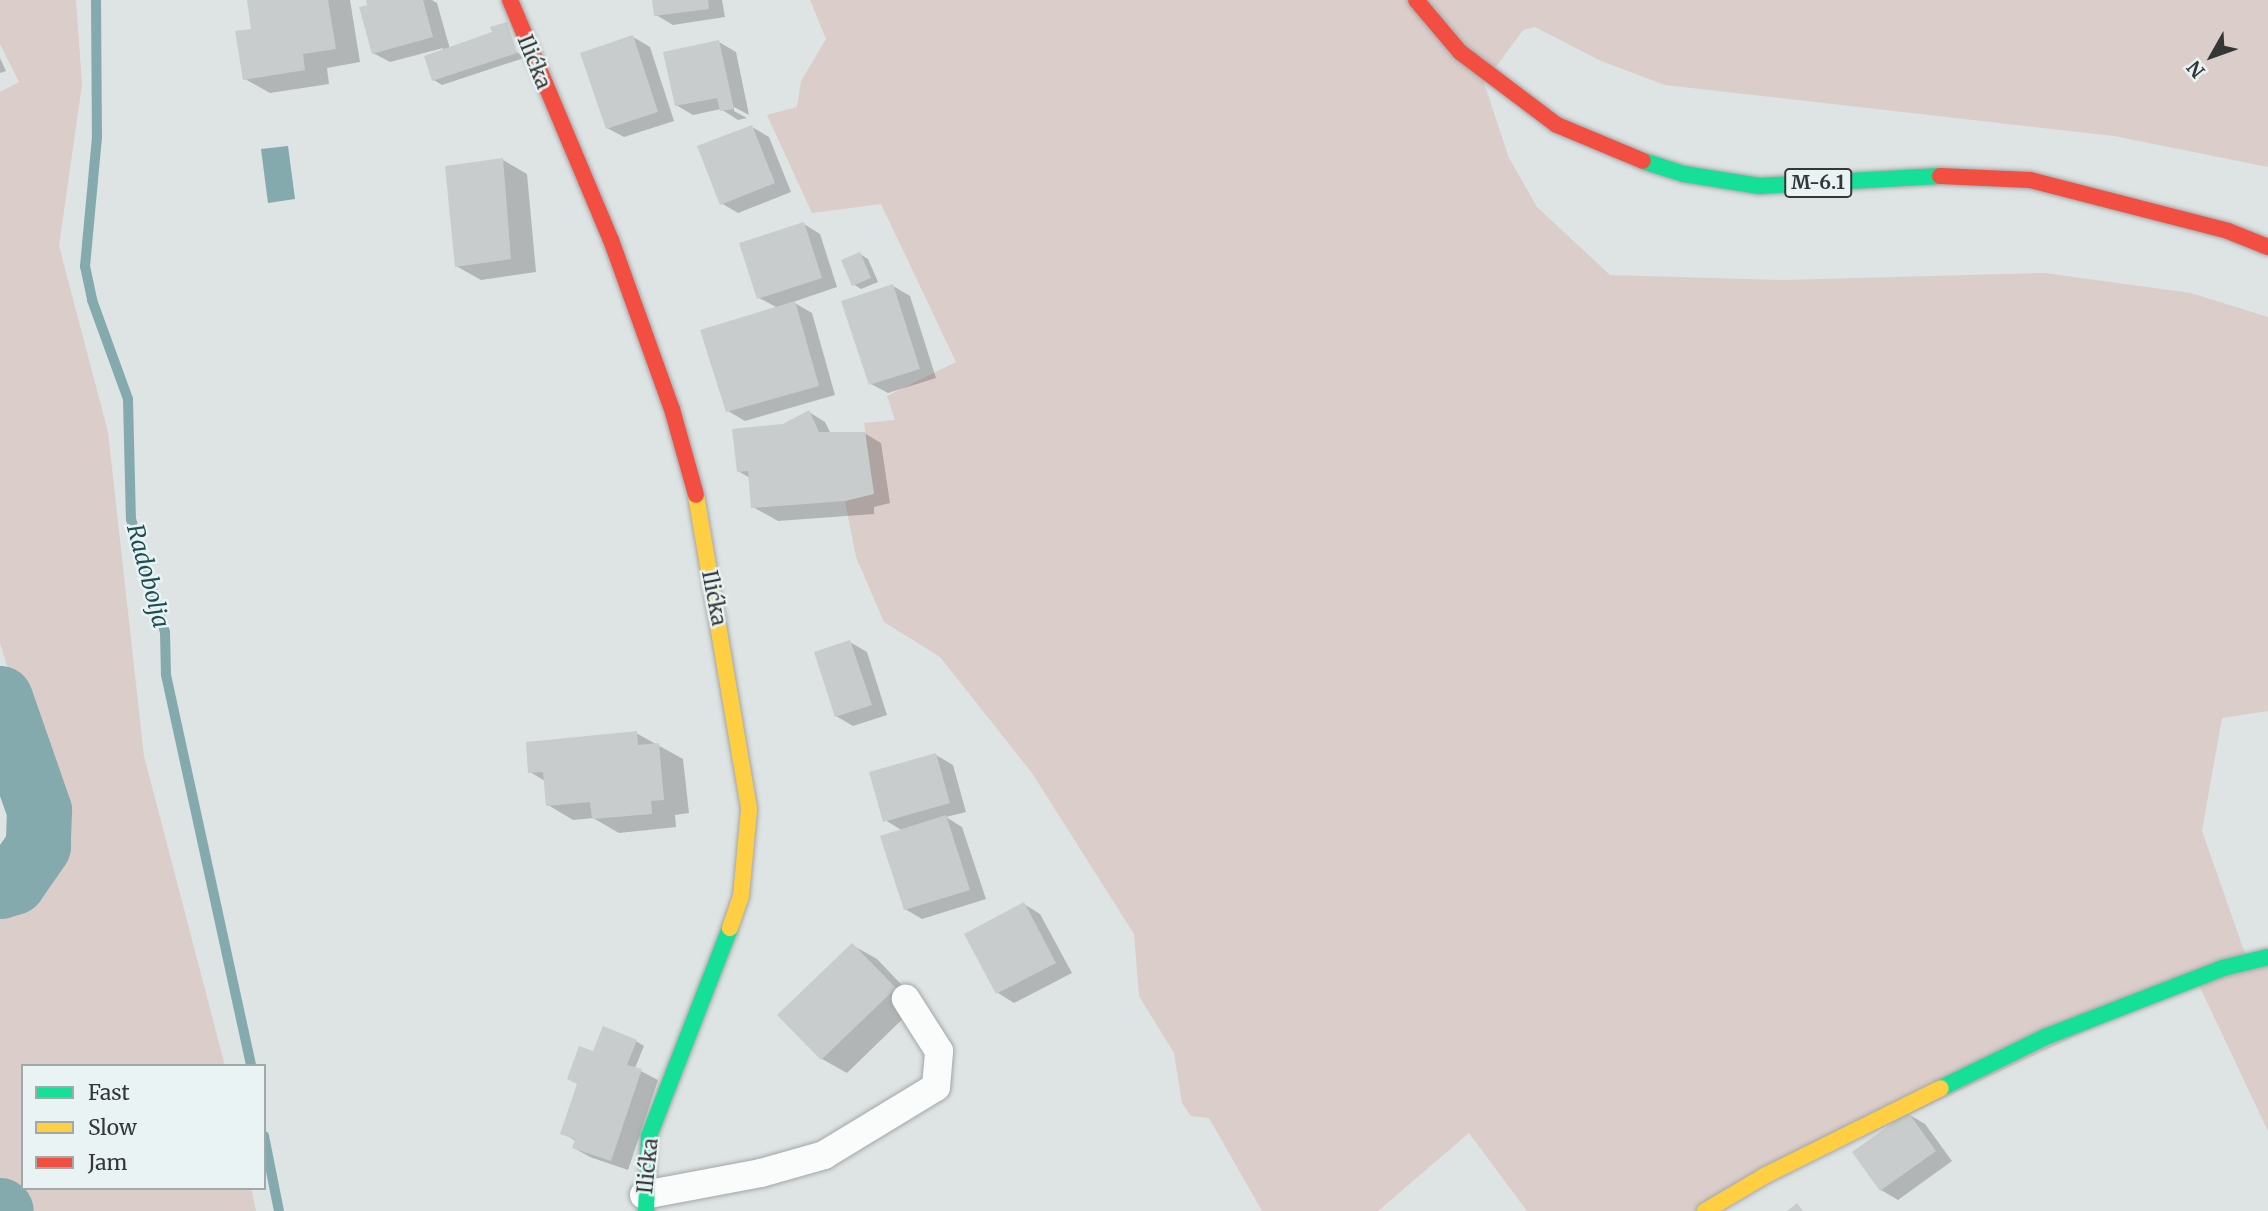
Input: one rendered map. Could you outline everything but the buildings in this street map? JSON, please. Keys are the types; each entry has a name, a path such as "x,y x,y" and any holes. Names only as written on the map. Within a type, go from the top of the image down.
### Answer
{"street":[{"name":"Ilićka","path":"510,0 611,240 672,409 694,485 749,810 741,896 690,1039 649,1136 645,1203"},
{"name":"M-6.1","path":"1416,0 1460,52 1557,125 1624,155 1684,174 1759,186 1930,176 2030,180 2228,231 2268,247"},
{"path":"1705,1211 1766,1175 2045,1037 2223,968 2268,957"},
{"path":"645,1203 824,1155 936,1087 939,1051 906,999"}],"shaded area":[{"path":"0,0 76,0 82,85 59,246 108,432 144,756 224,1064 21,1064 21,1190 251,1190 256,1211 18,1211 0,1192 0,908 18,902 52,860 47,793 0,643 0,92 19,82 0,44"},
{"path":"810,0 2268,0 2268,167 2114,136 1665,85 1601,61 1535,27 1523,30 1484,83 1509,158 1537,207 1610,275 1784,280 2044,273 2191,293 2268,317 2268,711 2222,718 2202,831 2248,962 2268,957 2268,1131 2196,979 1705,1211 1527,1211 1469,1133 1378,1211 1262,1211 1209,1118 1191,1116 1182,1103 1174,1053 1139,996 1134,934 1032,773 940,657 884,622 856,557 845,501 874,494 864,423 895,420 887,396 956,362 881,204 812,213 767,115 797,107 801,81 826,39"}],"water":[{"path":"288,146 295,199 268,203 261,149"}],"waterway":[{"name":"Radobolja","path":"96,0 97,137 85,266 92,300 128,399 131,519 165,632 166,675 251,1064"},
{"name":"Radobolja","path":"0,698 39,810 38,846 13,882 0,886"},
{"name":"Radobolja","path":"266,1146 279,1211"}],"traffic: fast":[{"path":"1643,161 1684,174 1759,186 1940,176"},
{"path":"646,1211 649,1136 730,928"},
{"path":"1941,1088 2045,1037 2223,968 2268,957"}],"traffic: slow":[{"path":"696,495 749,810 741,896 730,928"},
{"path":"1705,1211 1766,1175 1941,1088"}],"traffic: jam":[{"path":"510,0 611,240 672,409 696,495"},
{"path":"1416,0 1460,52 1557,125 1643,161"},
{"path":"1940,176 2030,180 2228,231 2268,247"}]}
